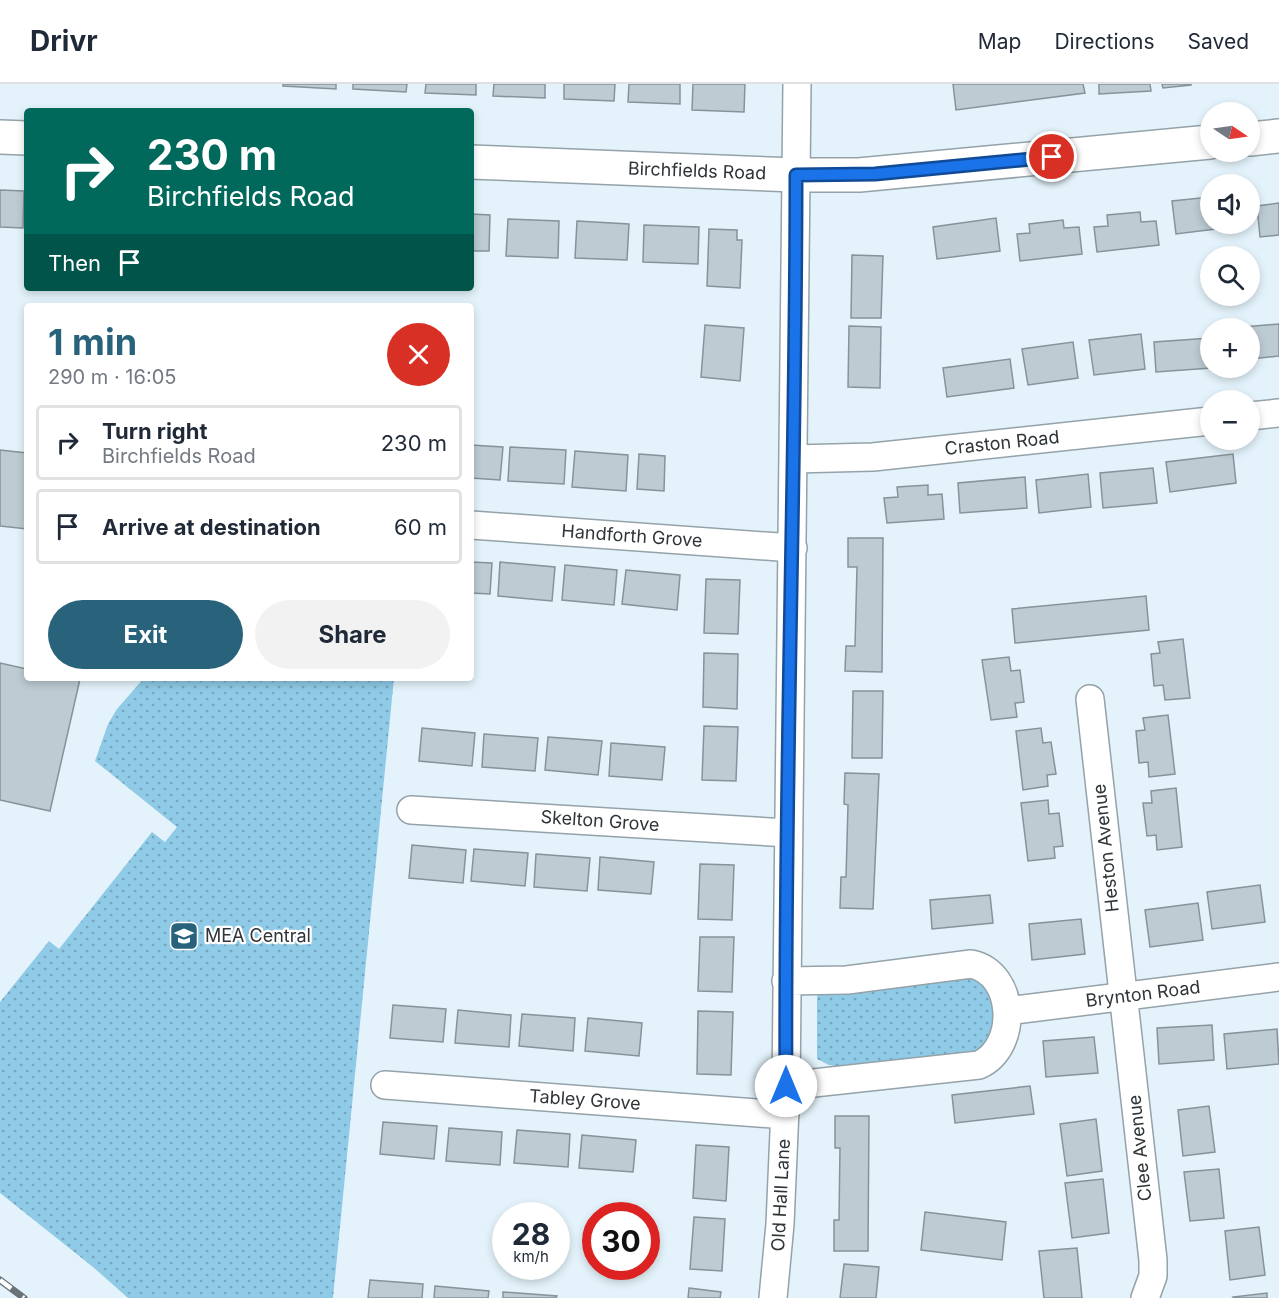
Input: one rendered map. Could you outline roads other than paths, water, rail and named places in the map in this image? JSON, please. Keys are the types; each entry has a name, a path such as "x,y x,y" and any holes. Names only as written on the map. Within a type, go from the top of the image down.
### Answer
{"highway":[{"path":"1260,138 1279,136"},
{"path":"0,137 24,138"},
{"name":"Birchfields Road","path":"474,162 796,175 888,173 1200,143"}],"street":[{"name":"Old Hall Lane","path":"773,1298 780,1224 786,1086 794,548 797,84"},
{"path":"1260,416 1279,413"},
{"name":"Craston Road","path":"794,459 873,457 1200,422"},
{"name":"Handforth Grove","path":"474,525 794,548"},
{"name":"Heston Avenue","path":"1090,699 1123,997"},
{"name":"Skelton Grove","path":"411,810 788,833"},
{"path":"786,981 847,980 971,964 981,965 997,978 1003,993 1006,1011 1006,1027 1000,1046 997,1052 979,1065 786,1086"},
{"name":"Brynton Road","path":"1006,1011 1279,977"},
{"name":"Clee Avenue","path":"1123,997 1153,1260 1153,1276 1145,1298"},
{"name":"Tabley Grove","path":"385,1085 785,1115"}],"railway":[{"path":"0,1280 24,1298"}],"place":[{"name":"MEA Central","path":"184,936"}]}
